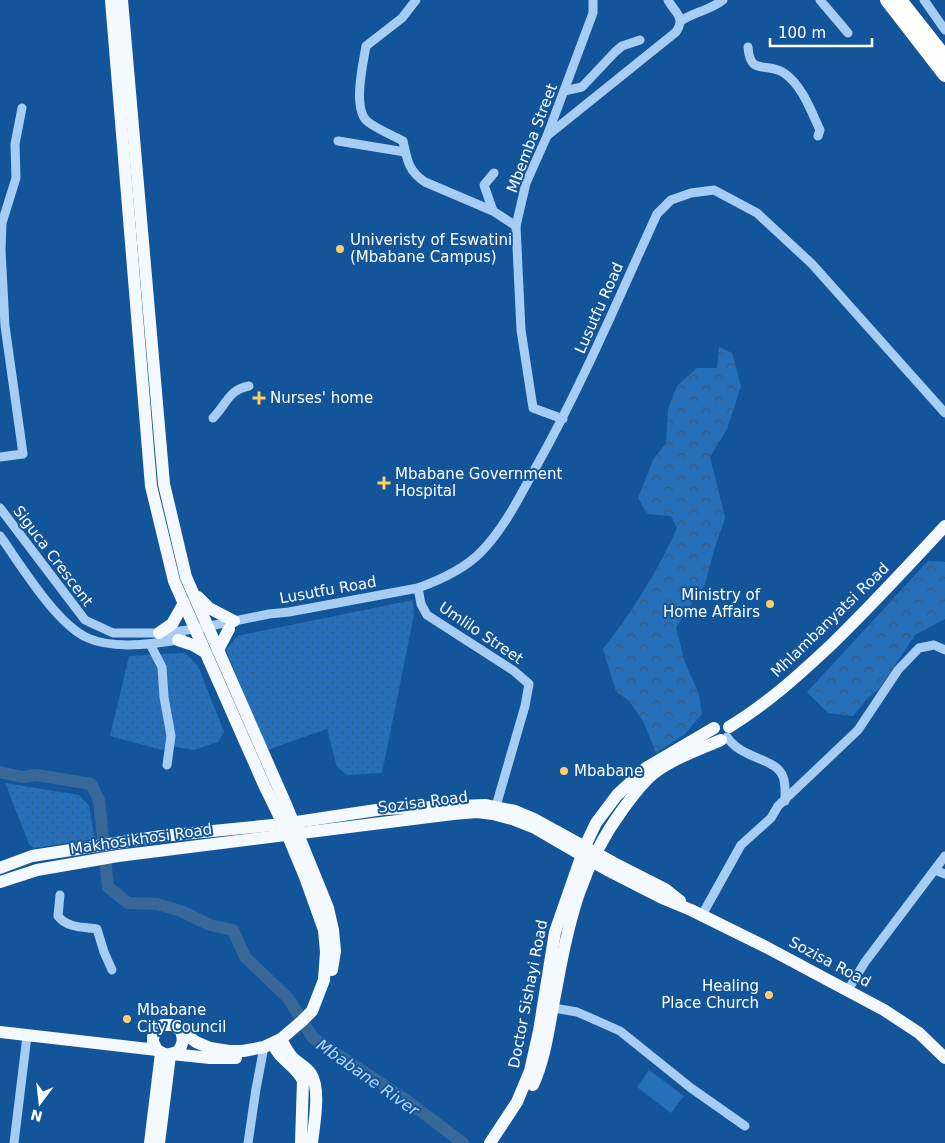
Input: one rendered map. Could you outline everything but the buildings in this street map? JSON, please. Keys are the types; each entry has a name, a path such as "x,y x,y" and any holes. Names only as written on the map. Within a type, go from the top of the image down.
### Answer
{"highway":[{"path":"887,0 945,75"},
{"path":"900,0 945,57"}],"main road":[{"path":"111,0 151,486 174,581 184,603 203,632 282,796 290,829 318,910 324,930 326,952 324,980 311,1016"},
{"path":"122,0 164,484 186,577 203,632"},
{"name":"Mhlambanyatsi Road","path":"584,849 652,775 726,735 793,681 878,599 945,526"},
{"path":"192,592 209,608 232,625 212,651"},
{"path":"159,633 172,624 184,603"},
{"path":"178,640 212,651"},
{"path":"0,1032 210,1058 241,1058 273,1046 311,1016 326,998 330,987 335,951 328,908 316,876 268,792 212,651"},
{"path":"584,849 593,828 604,810 646,768 714,728 714,736 726,735"},
{"path":"250,828 262,823 266,819 268,814 268,792"},
{"path":"282,796 300,814 315,819"},
{"name":"Sozisa Road","path":"290,829 315,819 383,808 485,805 495,810"},
{"name":"Sozisa Road","path":"290,829 332,830 495,810 516,810 584,849 609,866 665,889 696,913 766,947 884,1010 919,1033 945,1058"},
{"name":"Makhosikhosi Road","path":"0,868 32,856 192,832 250,828 290,829"},
{"path":"584,880 609,866 584,849 579,835 593,828"},
{"name":"Makhosikhosi Road","path":"0,882 37,870 290,829"},
{"path":"316,876 313,855 315,840 332,830"},
{"name":"Doctor Sishayi Road","path":"498,1143 523,1107 538,1075 555,932 584,849"},
{"name":"Doctor Sishayi Road","path":"490,1143 511,1112 525,1086 568,927 584,880 584,849"},
{"path":"555,932 563,932 568,927"},
{"path":"119,1046 145,1042 163,1025 168,1024 177,1028 188,1038 210,1048 243,1051 273,1046 292,1057 310,1073 314,1081 315,1103 312,1143"},
{"path":"165,1053 181,1048 183,1037 181,1031"},
{"path":"155,1032 153,1042 165,1053"},
{"path":"273,1046 280,1057 301,1075 303,1081 300,1143"},
{"path":"150,1143 165,1053"},
{"path":"159,1143 165,1053"}],"street":[{"path":"416,0 402,18 366,46 360,84 360,110 367,122 402,141 405,156 416,176 425,182 493,212 516,226"},
{"name":"Mbemba Street","path":"563,419 533,408 521,330 516,226 526,183 547,136 593,13 593,0"},
{"path":"547,136 581,111 676,32 681,26 681,21 668,0"},
{"path":"681,21 687,16 707,10 723,0"},
{"path":"820,0 848,33"},
{"path":"924,0 945,30"},
{"path":"564,92 582,87 622,46 640,40"},
{"path":"748,47 749,58 752,64 778,69 790,77 820,130 818,136"},
{"path":"0,457 22,454 5,326 2,223 16,178 15,144 22,108"},
{"path":"338,140 405,152"},
{"path":"493,212 484,185 494,173"},
{"name":"Lusutfu Road","path":"203,632 269,614 418,588 438,580 469,563 482,551 505,521 563,419 657,214 671,200 691,193 714,190 757,213 812,264 945,413"},
{"path":"213,418 231,393 249,386"},
{"name":"Siguca Crescent","path":"0,508 85,620 113,633 203,632"},
{"name":"Siguca Crescent","path":"0,536 50,605 73,629 88,638 109,644 150,644 178,640 203,632"},
{"name":"Umlilo Street","path":"418,588 421,604 428,615 514,671 529,684 525,706 495,810"},
{"path":"150,644 162,667 164,697 171,736 167,765"},
{"path":"696,913 741,845 771,818 778,806 858,730 898,670 919,648 934,645 945,650"},
{"path":"726,735 740,751 772,764 780,770 784,778 785,801"},
{"path":"848,990 865,962 945,856"},
{"path":"935,870 945,874"},
{"path":"60,895 58,916 62,922 72,926 97,929 112,970"},
{"path":"547,1007 578,1012 620,1031 691,1088 745,1126"},
{"path":"14,1143 27,1036"},
{"path":"248,1143 256,1089 273,1046"}],"green space":[{"path":"719,347 732,353 741,386 727,429 710,457 725,518 705,584 676,627 685,663 699,694 702,714 685,734 656,753 643,721 629,701 616,691 603,649 644,591 662,560 677,528 671,516 647,514 638,498 653,460 666,443 668,409 677,386 697,368 717,368"},
{"path":"928,561 945,562 945,619 915,635 879,689 868,698 853,716 828,713 807,692"},
{"path":"413,600 414,615 382,773 347,775 337,767 327,729 267,750 226,650 237,636"},
{"path":"185,653 198,666 224,732 218,742 194,750 170,746 162,750 110,736 129,656"},
{"path":"5,783 79,795 89,806 95,839 34,848 29,844"},
{"path":"649,1070 684,1096 671,1113 637,1087"}],"waterway":[{"name":"Mbabane River","path":"0,772 23,777 37,775 91,784 99,800 108,887 128,903 157,904 181,911 210,925 233,930 245,957 288,998 313,1038 406,1100 463,1143"}],"place":[{"name":"Univeristy of Eswatini (Mbabane Campus)","path":"340,249"},
{"name":"Nurses' home","path":"259,398"},
{"name":"Mbabane Government Hospital","path":"384,483"},
{"name":"Ministry of Home Affairs","path":"770,604"},
{"name":"Mbabane","path":"564,771"},
{"name":"Healing Place Church","path":"769,995"},
{"name":"Mbabane City Council","path":"127,1019"}]}
